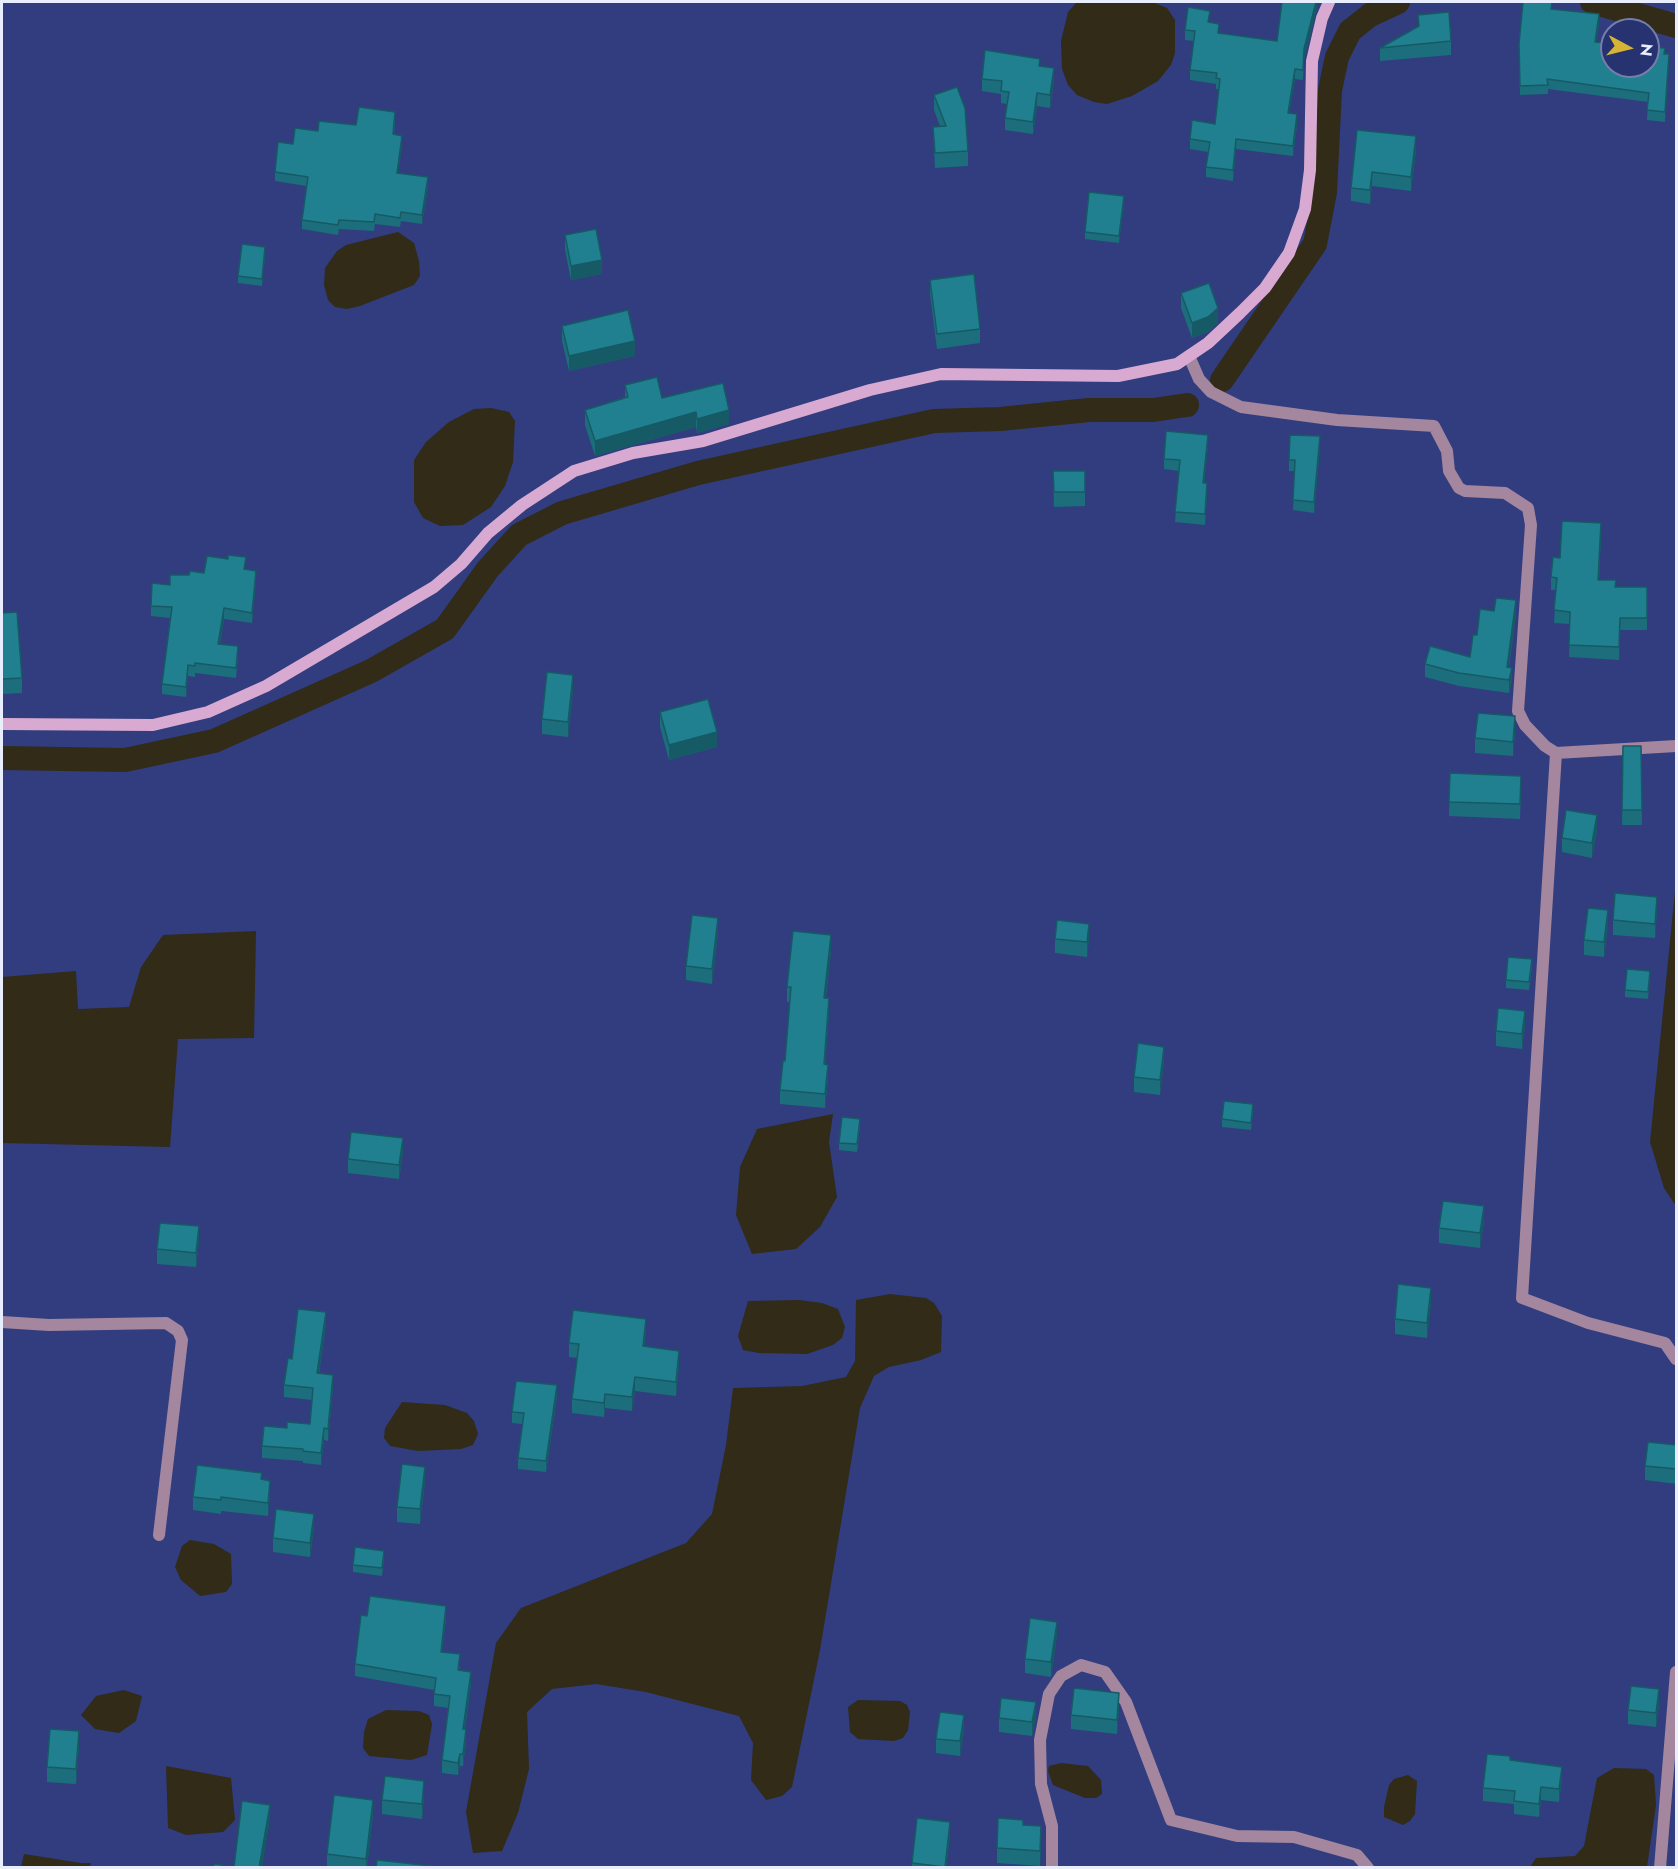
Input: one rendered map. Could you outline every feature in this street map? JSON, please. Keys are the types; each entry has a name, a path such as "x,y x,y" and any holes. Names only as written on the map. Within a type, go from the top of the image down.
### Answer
{"street":[{"path":"2,724 153,725 208,712 266,686 434,587 461,564 496,526 522,505 574,471 633,453 703,441 870,390 942,374 1118,375 1177,364 1208,343 1240,314 1265,288 1289,253 1305,209 1310,170 1312,61 1322,18 1329,2"},
{"path":"1189,356 1199,379 1211,392 1241,407 1337,420 1434,426 1447,451 1449,471 1459,488 1465,491 1505,493 1528,508 1531,537 1518,711 1534,735 1556,753 1677,746"},
{"path":"1556,753 1522,1298 1588,1323 1665,1343 1677,1359"},
{"path":"2,1322 49,1325 166,1323 178,1331 182,1340 159,1535"},
{"path":"1052,1868 1052,1826 1041,1784 1040,1740 1049,1694 1061,1676 1081,1665 1106,1672 1126,1702 1171,1820 1237,1836 1294,1837 1356,1854 1368,1868"},
{"path":"1660,1868 1677,1672"}],"shaded area":[{"path":"1077,2 1152,2 1167,8 1175,20 1175,53 1171,65 1158,81 1132,96 1107,104 1094,102 1077,95 1068,85 1062,69 1061,41 1068,12"},
{"path":"398,232 414,243 420,276 414,285 360,306 347,309 335,307 328,300 324,285 325,268 337,251 346,245"},
{"path":"491,408 509,412 515,421 513,462 505,486 491,507 463,525 440,526 423,518 414,502 414,460 426,442 449,422 474,409"},
{"path":"1676,881 1676,1206 1664,1188 1650,1142"},
{"path":"256,931 254,1038 178,1039 170,1147 2,1143 2,977 76,971 78,1009 129,1007 141,967 163,935"},
{"path":"833,1114 829,1142 837,1197 820,1227 796,1249 752,1254 736,1215 740,1167 757,1129"},
{"path":"890,1294 926,1298 934,1303 942,1316 941,1352 921,1360 889,1367 874,1376 860,1408 820,1650 792,1787 782,1796 766,1800 751,1780 753,1743 739,1716 646,1692 596,1684 552,1689 527,1712 529,1769 518,1813 502,1851 473,1853 466,1812 496,1643 521,1608 686,1543 712,1514 726,1445 733,1388 802,1386 846,1377 855,1361 856,1300"},
{"path":"799,1300 822,1303 838,1309 845,1327 842,1338 833,1345 807,1354 759,1353 743,1350 738,1336 748,1301"},
{"path":"402,1402 445,1405 467,1413 474,1421 478,1434 473,1445 461,1449 418,1451 390,1446 384,1438 385,1428"},
{"path":"190,1540 214,1544 231,1554 232,1584 226,1592 200,1596 181,1580 175,1567 182,1546"},
{"path":"124,1690 142,1696 136,1721 119,1733 95,1729 81,1715 96,1696"},
{"path":"858,1700 900,1701 907,1705 910,1712 908,1730 903,1738 894,1741 858,1739 850,1732 848,1707"},
{"path":"386,1710 419,1711 429,1715 432,1724 427,1755 411,1760 369,1756 363,1748 368,1719"},
{"path":"1061,1763 1088,1766 1101,1780 1102,1794 1096,1798 1085,1798 1053,1785 1048,1771 1049,1766"},
{"path":"166,1766 231,1778 235,1820 223,1832 186,1835 168,1828"},
{"path":"1614,1768 1646,1769 1654,1775 1656,1805 1647,1867 1530,1867 1536,1858 1575,1856 1584,1846 1597,1778"},
{"path":"1408,1775 1417,1781 1415,1814 1403,1825 1384,1817 1384,1807 1389,1785 1394,1779"},
{"path":"24,1854 91,1863 90,1867 21,1867"}],"building":[{"path":"1282,2 1316,2 1304,49 1303,70 1295,69 1288,113 1297,114 1293,146 1236,139 1233,170 1206,167 1210,142 1190,139 1192,120 1215,124 1220,79 1216,78 1217,73 1190,70 1195,31 1185,30 1188,7 1210,11 1208,22 1219,24 1218,33 1277,41"},
{"path":"1523,2 1552,2 1551,9 1599,14 1595,42 1600,42 1600,78 1660,78 1660,48 1665,48 1664,54 1669,54 1665,112 1647,110 1649,93 1547,79 1548,85 1520,86 1519,44"},
{"path":"1449,12 1451,41 1380,48 1419,26 1418,15"},
{"path":"985,50 1040,59 1039,66 1054,68 1050,95 1037,93 1033,122 1005,118 1009,92 1001,91 1002,81 982,79"},
{"path":"957,87 965,108 968,151 935,153 933,127 946,126 934,95"},
{"path":"359,107 395,112 393,134 402,136 397,173 428,177 422,215 401,212 400,218 375,214 374,222 339,220 338,225 302,220 308,177 275,172 278,142 293,144 295,128 318,131 319,121 356,125"},
{"path":"1357,130 1416,136 1411,177 1372,172 1370,190 1351,188"},
{"path":"1089,192 1124,196 1119,236 1085,232"},
{"path":"596,229 602,260 571,266 565,235"},
{"path":"242,244 265,247 262,279 238,276"},
{"path":"974,274 980,329 937,334 930,280"},
{"path":"1209,283 1218,308 1208,317 1192,323 1181,293"},
{"path":"628,310 635,341 569,356 562,326"},
{"path":"657,377 662,398 723,383 729,410 697,419 696,412 595,441 585,410 628,397 625,385"},
{"path":"1166,431 1208,435 1203,483 1207,483 1205,514 1175,512 1180,460 1164,459"},
{"path":"1290,435 1320,436 1314,502 1293,500 1295,460 1289,460"},
{"path":"1053,471 1085,471 1085,492 1054,492"},
{"path":"1562,521 1601,523 1598,580 1616,580 1615,587 1647,587 1647,618 1620,618 1619,647 1569,645 1570,612 1554,610 1557,578 1551,577 1553,557 1560,558"},
{"path":"228,555 246,557 244,569 256,571 252,613 224,608 218,644 238,646 236,668 195,663 195,666 188,665 186,687 162,684 172,607 151,606 152,583 170,585 170,575 189,575 190,571 204,573 207,556 228,559"},
{"path":"1496,598 1516,600 1507,667 1512,668 1509,680 1459,673 1425,664 1430,646 1470,657 1473,635 1477,635 1480,609 1494,611"},
{"path":"17,612 22,678 2,679 2,613"},
{"path":"547,672 573,675 568,722 542,719"},
{"path":"708,699 717,732 669,745 660,712"},
{"path":"1478,713 1515,716 1513,742 1475,738"},
{"path":"1623,746 1641,746 1642,810 1622,810"},
{"path":"1450,773 1521,776 1520,804 1449,802"},
{"path":"1566,810 1597,815 1592,843 1562,838"},
{"path":"1615,893 1657,897 1655,924 1613,920"},
{"path":"1588,908 1608,910 1604,942 1584,940"},
{"path":"692,915 718,918 712,969 686,966"},
{"path":"1057,920 1089,924 1087,942 1055,939"},
{"path":"793,931 831,935 824,998 829,998 824,1064 828,1065 825,1094 780,1090 783,1061 785,1061 791,987 787,987"},
{"path":"1508,957 1532,959 1529,982 1506,980"},
{"path":"1627,969 1650,971 1648,992 1625,990"},
{"path":"1498,1008 1525,1011 1522,1034 1496,1031"},
{"path":"1138,1043 1164,1047 1160,1080 1134,1077"},
{"path":"1224,1101 1253,1104 1251,1123 1222,1119"},
{"path":"842,1117 860,1119 857,1144 839,1143"},
{"path":"351,1132 403,1138 399,1165 348,1159"},
{"path":"1443,1201 1484,1206 1480,1233 1439,1228"},
{"path":"160,1223 199,1226 196,1253 157,1249"},
{"path":"1398,1284 1431,1288 1427,1323 1395,1319"},
{"path":"298,1309 326,1312 317,1373 333,1375 328,1429 324,1428 321,1453 303,1451 303,1449 262,1446 264,1426 287,1428 287,1422 310,1424 313,1388 284,1385 288,1358 292,1359"},
{"path":"573,1310 646,1319 643,1346 679,1351 676,1382 635,1377 632,1397 605,1394 604,1403 572,1399 579,1344 569,1343"},
{"path":"516,1381 557,1385 546,1461 518,1458 524,1413 512,1412"},
{"path":"1648,1442 1677,1445 1677,1469 1645,1466"},
{"path":"402,1464 425,1467 420,1509 397,1507"},
{"path":"197,1465 262,1473 261,1479 270,1481 268,1503 221,1497 221,1500 193,1497"},
{"path":"276,1509 314,1514 310,1543 273,1538"},
{"path":"355,1547 384,1551 382,1568 353,1565"},
{"path":"370,1596 446,1606 441,1652 460,1654 458,1670 471,1672 463,1729 466,1729 463,1754 460,1754 458,1763 442,1760 450,1696 434,1694 436,1678 355,1664 361,1615 367,1616"},
{"path":"1030,1618 1057,1622 1051,1662 1025,1659"},
{"path":"1631,1686 1659,1689 1656,1713 1628,1710"},
{"path":"1074,1688 1119,1693 1117,1720 1071,1715"},
{"path":"1001,1698 1036,1702 1032,1722 999,1718"},
{"path":"940,1712 964,1715 960,1741 936,1739"},
{"path":"50,1729 79,1731 76,1769 47,1767"},
{"path":"1487,1754 1510,1756 1510,1760 1562,1767 1559,1789 1541,1787 1539,1804 1514,1801 1515,1791 1483,1788"},
{"path":"385,1776 424,1781 422,1804 382,1800"},
{"path":"334,1795 373,1800 366,1859 327,1854"},
{"path":"242,1801 270,1805 259,1868 214,1868 214,1864 234,1867"},
{"path":"917,1818 950,1822 945,1867 912,1863"},
{"path":"998,1818 1023,1820 1023,1825 1041,1826 1040,1851 997,1848"},
{"path":"377,1860 440,1867 440,1868 376,1868"}],"waterway":[{"path":"1222,380 1315,244 1325,192 1330,90 1337,57 1350,31 1370,15 1398,2"},
{"path":"1592,2 1676,26"},
{"path":"2,758 125,760 214,741 371,671 445,629 488,569 519,535 562,513 698,473 934,421 1000,419 1089,410 1153,410 1187,405"}]}
